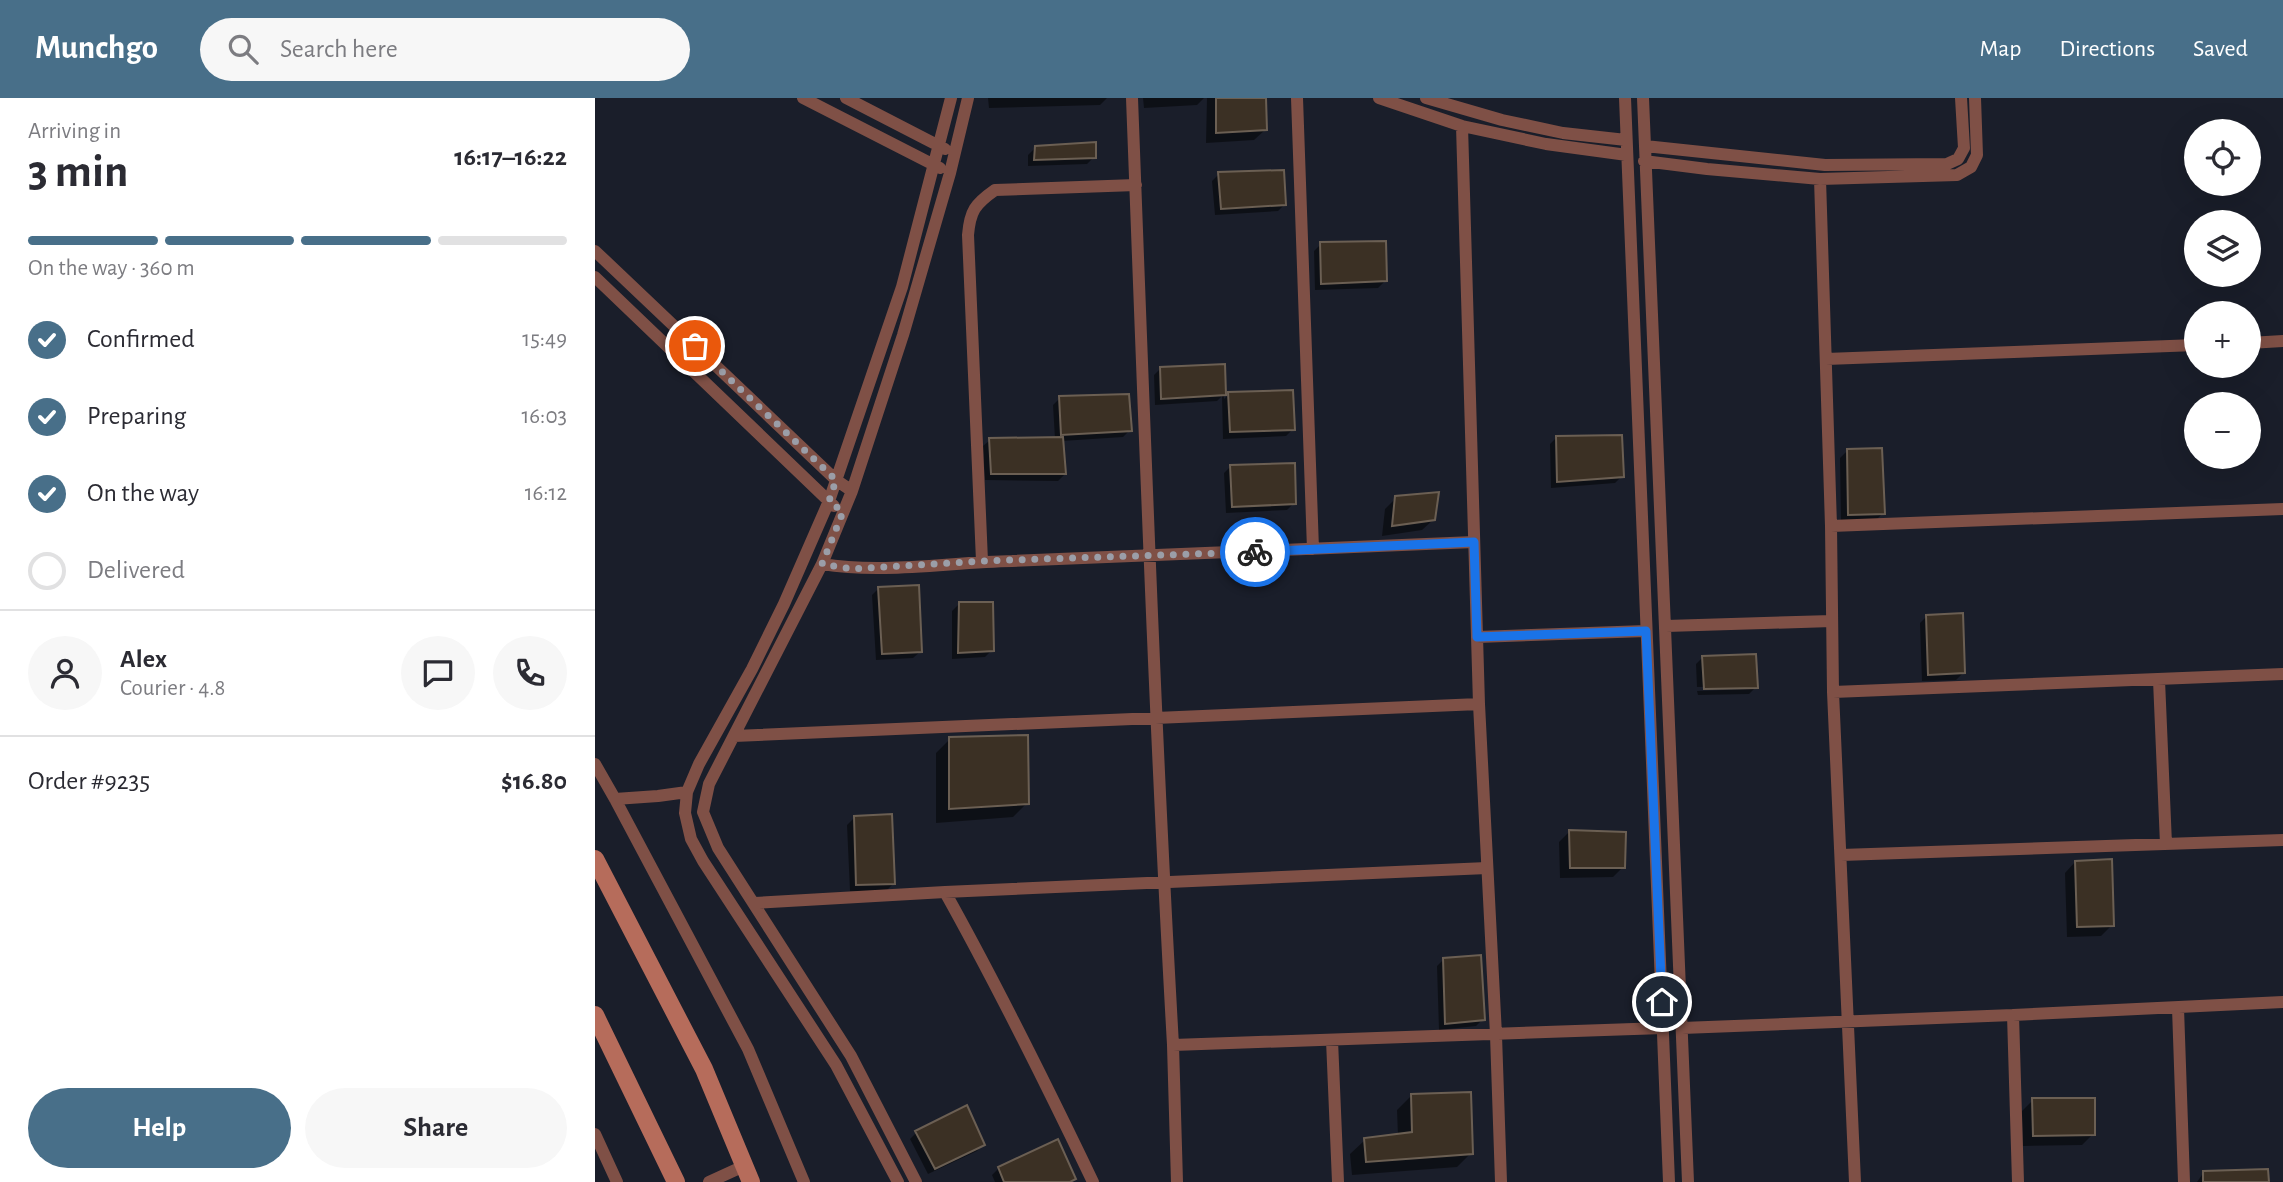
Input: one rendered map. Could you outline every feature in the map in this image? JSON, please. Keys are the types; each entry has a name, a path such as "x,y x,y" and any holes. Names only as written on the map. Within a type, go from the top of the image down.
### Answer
{"main road":[{"path":"595,859 704,1069 747,1174"},
{"path":"595,1015 676,1182"}],"street":[{"path":"803,98 950,173"},
{"path":"846,98 954,153"},
{"path":"898,1182 836,1065 691,839 685,813 687,792 699,764 779,615 829,501 902,288 951,98"},
{"path":"916,1182 851,1056 718,848 703,812 709,784 822,564 852,491 903,335 950,173 968,98"},
{"path":"1132,98 1177,1182"},
{"path":"1297,98 1313,549"},
{"path":"1426,98 1502,120 1563,133 1626,141"},
{"path":"1625,98 1669,1182"},
{"path":"1643,98 1688,1182"},
{"path":"1645,146 1825,165 1947,164 1958,159 1964,148 1961,98"},
{"path":"1644,160 1707,169 1820,179 1958,175 1971,167 1977,155 1975,98"},
{"path":"1383,99 1462,126 1546,144 1627,155"},
{"path":"1462,126 1479,704 1501,1182"},
{"path":"1820,179 1831,526 1833,692 1855,1182"},
{"path":"982,561 968,235 970,216 980,200 995,190 1136,185"},
{"path":"595,251 836,480 852,491"},
{"path":"595,277 843,512"},
{"path":"2261,342 2283,341"},
{"path":"1826,359 2184,345"},
{"path":"1831,526 2283,509"},
{"path":"822,564 852,569 982,561 1150,557 1474,542"},
{"path":"1666,626 1832,621"},
{"path":"1477,637 1646,631"},
{"path":"1833,692 2283,674"},
{"path":"2159,680 2166,844"},
{"path":"734,736 1479,704"},
{"path":"595,764 748,1049 804,1182"},
{"path":"615,799 687,792"},
{"path":"1841,855 2283,840"},
{"path":"755,903 1487,868"},
{"path":"945,892 986,964 1093,1182"},
{"path":"1682,1028 2283,1002"},
{"path":"2178,1008 2184,1182"},
{"path":"2013,1015 2018,1182"},
{"path":"1173,1045 1663,1028"},
{"path":"1332,1040 1338,1182"},
{"path":"595,1134 617,1182"},
{"path":"709,1182 747,1174"}],"building":[{"path":"1216,98 1266,98 1267,130 1216,133"},
{"path":"1096,142 1096,158 1034,160 1035,146"},
{"path":"1284,170 1286,205 1221,209 1218,172"},
{"path":"1386,241 1387,281 1321,284 1320,242"},
{"path":"1225,364 1226,395 1161,399 1160,367"},
{"path":"1293,390 1295,430 1230,432 1228,392"},
{"path":"1129,394 1132,431 1061,435 1059,396"},
{"path":"1622,435 1624,477 1557,482 1556,436"},
{"path":"1063,437 1066,474 991,474 989,438"},
{"path":"1882,448 1885,514 1848,515 1847,449"},
{"path":"1295,463 1296,504 1232,507 1230,465"},
{"path":"1439,492 1435,520 1392,526 1395,496"},
{"path":"919,585 922,652 882,654 878,587"},
{"path":"959,602 993,602 994,651 958,653"},
{"path":"1963,613 1965,673 1928,675 1926,615"},
{"path":"1756,654 1758,688 1704,689 1702,656"},
{"path":"1028,735 1029,804 949,809 949,737"},
{"path":"892,814 895,884 856,885 854,816"},
{"path":"1569,830 1626,832 1625,868 1570,868"},
{"path":"2112,859 2114,926 2077,927 2075,861"},
{"path":"1481,955 1485,1020 1445,1024 1443,958"},
{"path":"1471,1092 1473,1154 1366,1162 1364,1138 1412,1132 1411,1094"},
{"path":"2032,1098 2095,1098 2095,1135 2033,1136"},
{"path":"967,1105 985,1145 935,1169 915,1131"},
{"path":"1058,1139 1076,1179 1070,1182 1004,1182 998,1167"},
{"path":"2268,1169 2269,1182 2203,1182 2203,1171"}],"way so far":[{"path":"695,346 836,480 829,501 843,512 822,564 852,569 982,561 1255,552"}],"route":[{"path":"1255,552 1474,542 1477,637 1646,631 1662,1002"}]}
